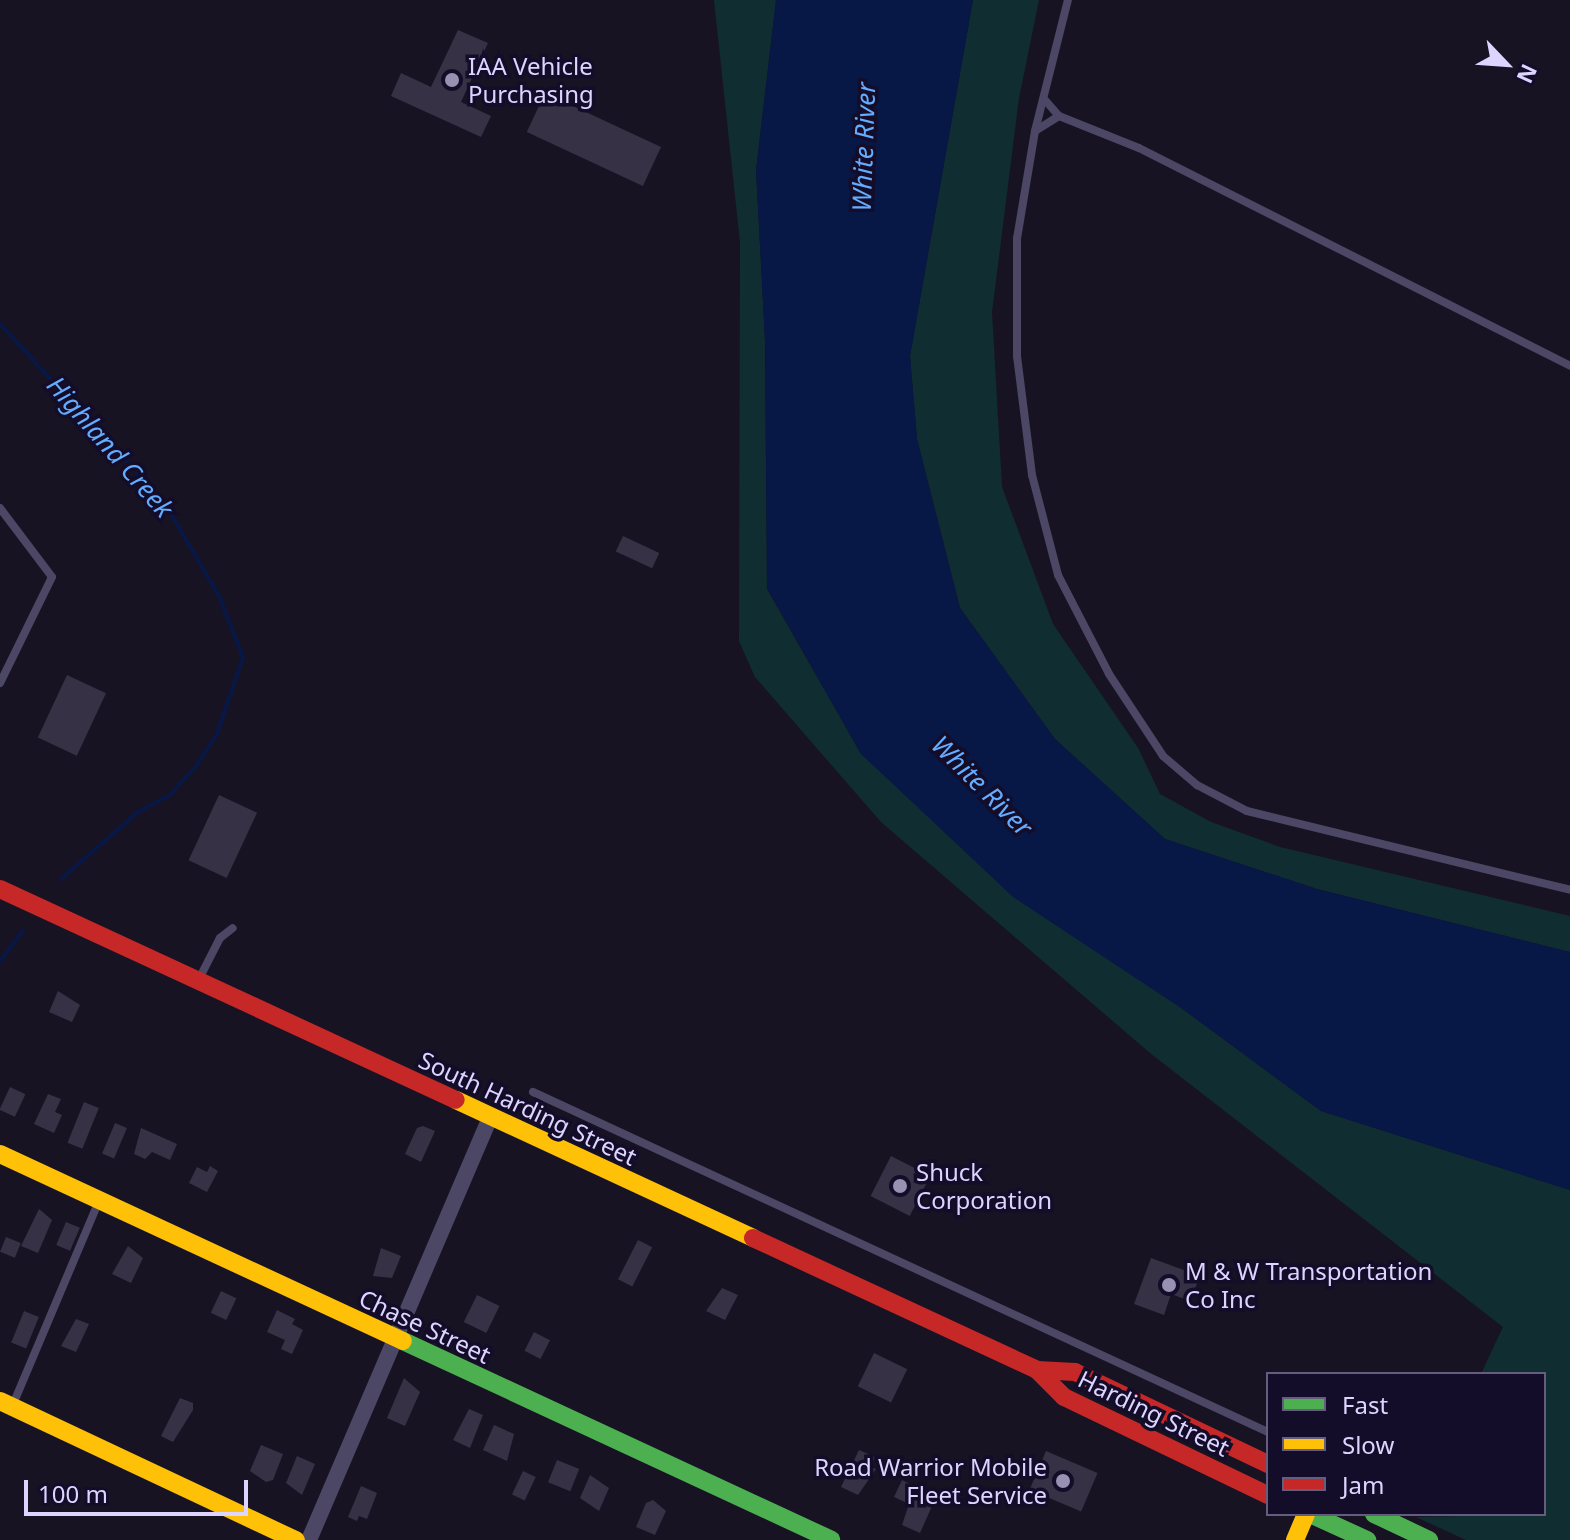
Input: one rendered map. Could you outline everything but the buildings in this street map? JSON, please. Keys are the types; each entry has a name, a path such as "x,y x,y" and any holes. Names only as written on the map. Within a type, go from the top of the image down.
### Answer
{"main road":[{"name":"South Harding Street","path":"0,889 1037,1370"},
{"name":"Chase Street","path":"0,1154 831,1540"},
{"name":"Harding Street","path":"1037,1370 1075,1372 1266,1463"},
{"name":"Harding Street","path":"1037,1370 1064,1397 1266,1494"},
{"path":"6,1404 296,1540"},
{"path":"1295,1540 1307,1516"},
{"path":"1313,1516 1367,1540"},
{"path":"1378,1516 1429,1540"}],"street":[{"path":"309,1540 490,1117"}],"lane":[{"path":"1068,0 1035,131 1017,238 1017,356 1032,475 1058,575 1109,674 1163,756 1197,785 1247,811 1570,890"},
{"path":"1045,100 1059,116 1139,148 1570,366"},
{"path":"1035,131 1059,116"},
{"path":"0,508 52,577 0,683"},
{"path":"0,659 10,663"},
{"path":"198,981 220,938 233,928"},
{"path":"533,1092 1266,1431"},
{"path":"6,1404 99,1200"}],"green space":[{"path":"714,0 776,0 756,170 765,340 767,589 861,754 1184,1010 1321,1111 1570,1190 1570,1540 1466,1540 1416,1517 1546,1516 1546,1372 1482,1372 1503,1327 1150,1053 881,822 755,677 739,641 740,242"},
{"path":"973,0 1039,0 1019,98 992,312 1002,487 1053,624 1138,748 1160,794 1211,822 1280,847 1570,916 1570,952 1317,889 1165,839 1055,739 960,608 917,439 910,356"}],"water":[{"name":"White River","path":"776,0 973,0 910,356 917,439 960,608 1055,739 1165,839 1317,889 1570,952 1570,1190 1321,1111 1184,1010 1013,897 861,754 767,588 765,340 756,170"}],"waterway":[{"name":"Highland Creek","path":"0,324 164,502 219,596 243,657 217,734 196,766 170,795 138,812 61,879"},
{"name":"Highland Creek","path":"0,961 23,931"}],"traffic: fast":[{"path":"403,1341 831,1540"},
{"path":"1314,1516 1367,1540"},
{"path":"1378,1516 1429,1540"}],"traffic: slow":[{"path":"456,1100 753,1238"},
{"path":"0,1154 403,1341"},
{"path":"0,1401 296,1540"},
{"path":"1295,1540 1305,1516"}],"traffic: jam":[{"path":"0,889 456,1100"},
{"path":"753,1238 1037,1370 1075,1372 1266,1463"},
{"path":"1037,1370 1064,1397 1266,1494"}],"place":[{"name":"IAA Vehicle Purchasing","path":"452,80"},
{"name":"Shuck Corporation","path":"900,1186"},
{"name":"M & W Transportation Co Inc","path":"1169,1285"},
{"name":"Road Warrior Mobile Fleet Service","path":"1063,1481"}]}
